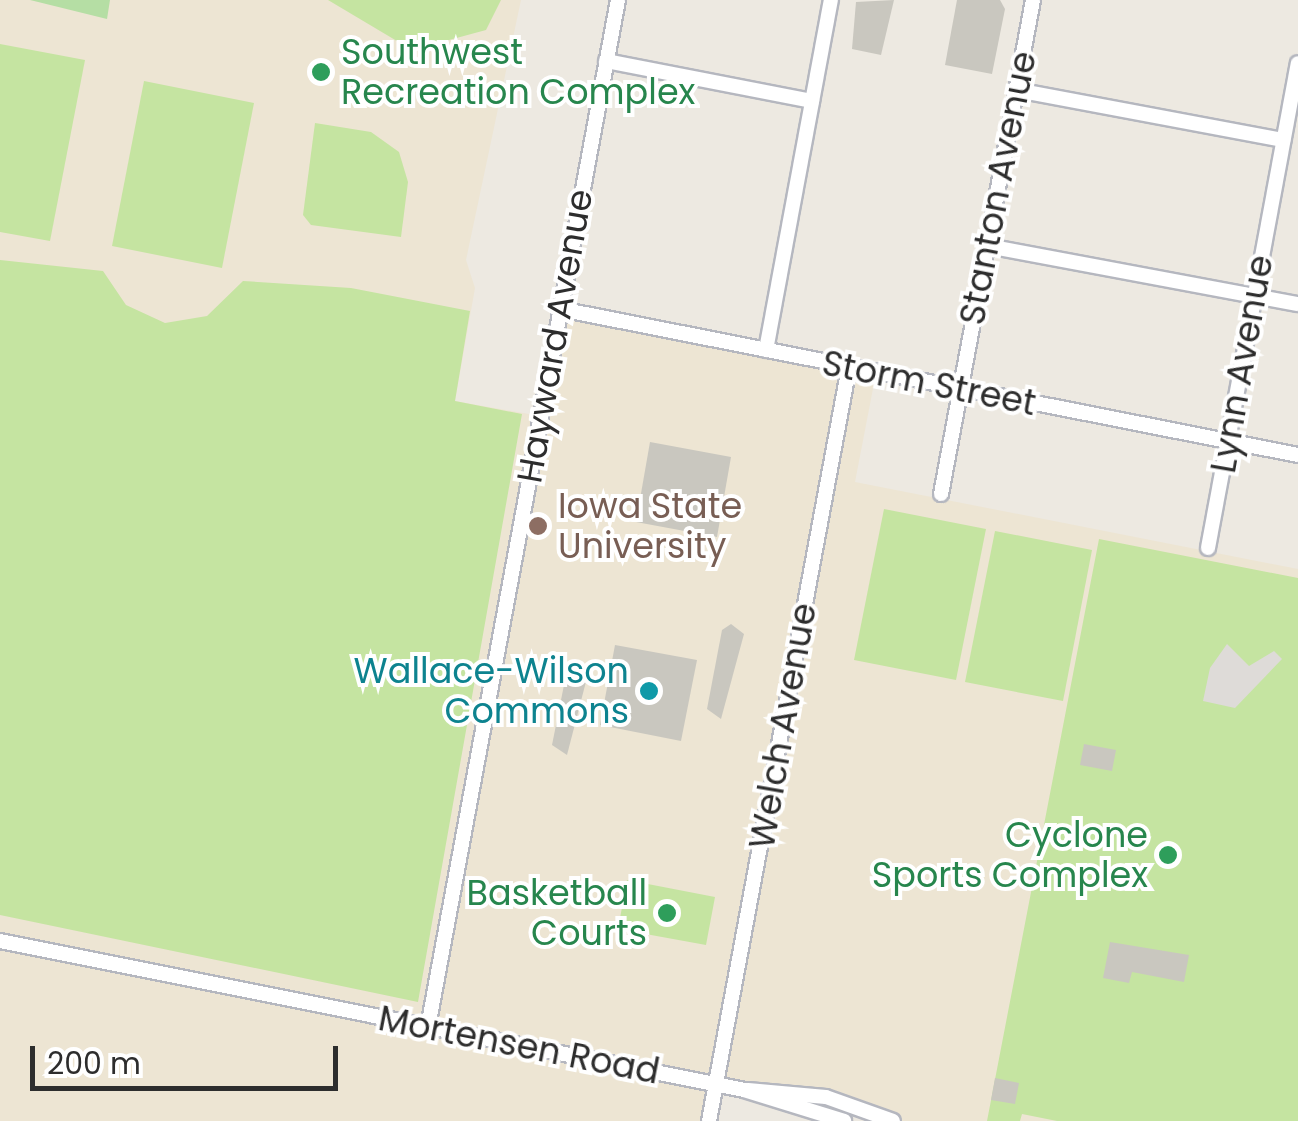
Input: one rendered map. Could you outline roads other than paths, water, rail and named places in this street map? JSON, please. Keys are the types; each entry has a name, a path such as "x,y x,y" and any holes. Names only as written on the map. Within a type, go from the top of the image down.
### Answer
{"street":[{"name":"Hayward Avenue","path":"428,1027 618,0"},
{"path":"766,350 831,0"},
{"name":"Stanton Avenue","path":"940,494 1034,0"},
{"path":"606,61 812,100"},
{"name":"Lynn Avenue","path":"1208,548 1298,63"},
{"path":"1016,90 1283,140"},
{"path":"988,246 1298,304"},
{"name":"Storm Street","path":"560,309 1298,455"},
{"name":"Welch Avenue","path":"709,1121 849,367"},
{"name":"Mortensen Road","path":"0,941 716,1084 844,1121"},
{"name":"Mortensen Road","path":"744,1090 826,1098 893,1121"}],"place":[{"name":"Southwest Recreation Complex","path":"321,72"},
{"name":"Iowa State University","path":"538,526"},
{"name":"Wallace-Wilson Commons","path":"649,691"},
{"name":"Cyclone Sports Complex","path":"1168,855"},
{"name":"Basketball Courts","path":"667,913"}]}
